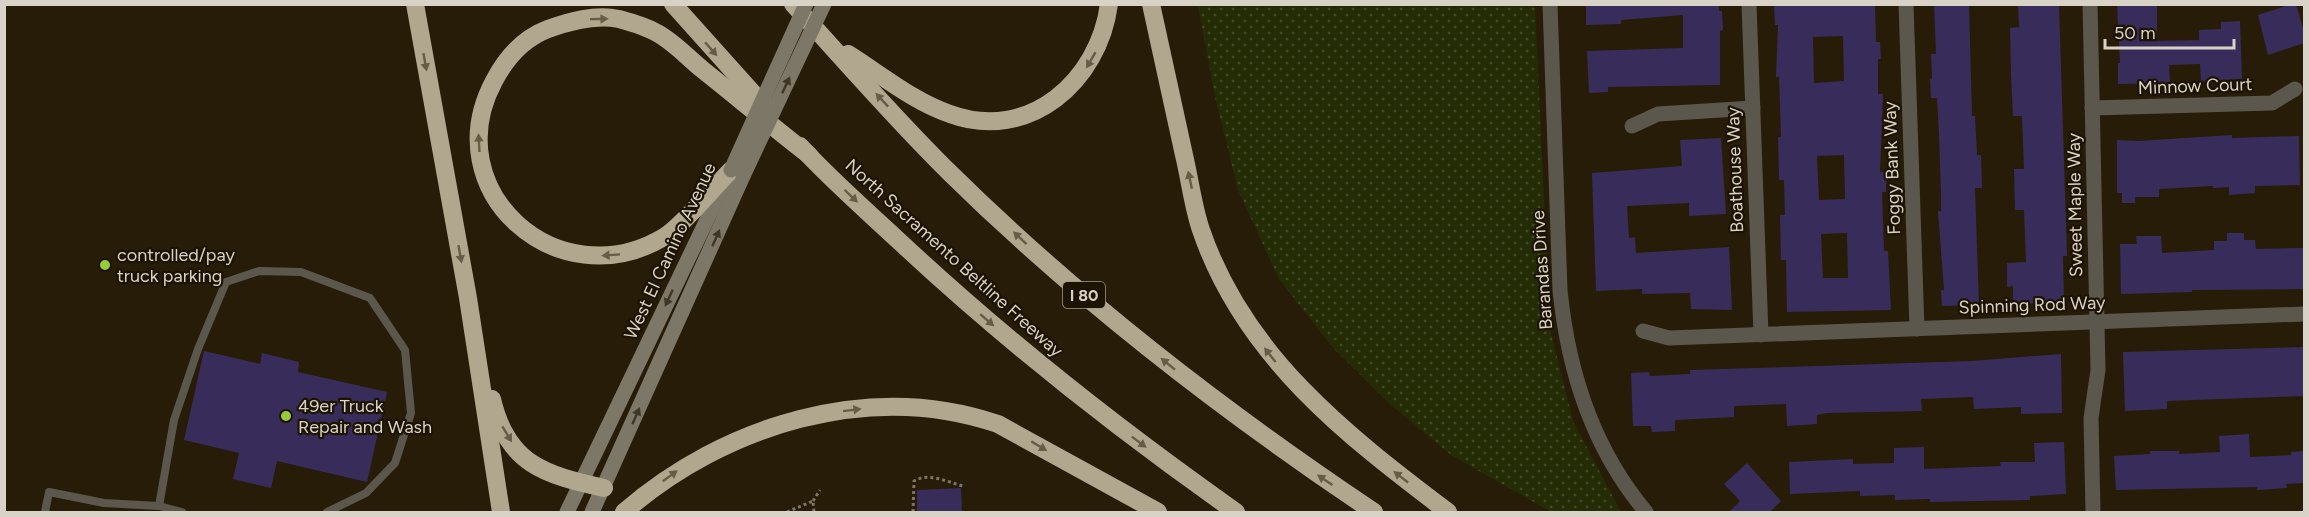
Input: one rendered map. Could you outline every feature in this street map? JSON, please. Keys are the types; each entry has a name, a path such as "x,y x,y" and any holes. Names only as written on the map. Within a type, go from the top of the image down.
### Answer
{"highway":[{"path":"415,4 468,298 501,513"},
{"name":"North Sacramento Beltline Freeway","path":"673,4 809,155 943,281 1024,352 1152,452 1236,513"},
{"name":"I 80","path":"793,4 949,172 1038,255 1203,392 1374,513"},
{"path":"827,41 948,114 964,119 1000,122 1040,110 1064,94 1080,78 1100,44 1109,4"},
{"path":"1151,4 1200,229 1232,297 1262,345 1309,399 1358,444 1448,513"},
{"path":"737,173 665,236 627,254 584,256 544,244 510,219 487,183 477,142 483,100 503,63 535,34 575,19 617,18 657,33 809,155"},
{"path":"468,298 494,408 503,429 525,460 556,478 604,488"},
{"path":"624,513 680,470 718,448 758,432 829,413 905,408 971,415 998,424 1158,513"}],"main road":[{"name":"West El Camino Avenue","path":"592,513 737,173 806,4"},
{"name":"West El Camino Avenue","path":"567,513 824,4"}],"street":[{"name":"Barandas Drive","path":"1550,4 1560,290 1564,330 1585,407 1610,459 1647,513"},
{"name":"Boathouse Way","path":"1749,4 1761,335"},
{"name":"Foggy Bank Way","path":"1906,4 1917,329"},
{"name":"Sweet Maple Way","path":"2090,4 2098,370 2091,418 2093,513"},
{"name":"Minnow Court","path":"2092,108 2272,104 2295,90"},
{"path":"1632,126 1658,114 1753,108"},
{"name":"Spinning Rod Way","path":"1643,331 1669,338 2304,314"}],"lane":[{"path":"159,506 174,420 198,348 226,282 259,271 301,272 370,298 405,350 411,413 394,463 366,493 327,513"},
{"path":"45,513 50,492 104,503 159,506 182,513"}],"path":[{"path":"912,513 912,487 914,481 920,477 932,477 963,486"},
{"path":"787,513 813,501 820,490"},
{"path":"813,501 814,513"}],"green space":[{"path":"1198,5 1535,5 1550,329 1573,421 1621,512 1551,512 1451,455 1391,405 1334,349 1279,279 1238,190 1215,97"}],"building":[{"path":"1586,4 1719,4 1719,11 1722,11 1723,30 1720,31 1720,85 1608,87 1608,92 1589,93 1587,51 1683,48 1683,15 1621,20 1621,24 1586,25"},
{"path":"1875,4 1876,42 1880,42 1881,59 1878,59 1878,94 1883,94 1880,172 1886,172 1886,192 1882,192 1884,251 1888,251 1891,310 1787,312 1786,260 1781,260 1780,215 1785,215 1784,180 1779,180 1778,137 1781,137 1779,77 1776,77 1778,25 1775,25 1774,6","holes":["1843,36 1844,81 1814,83 1813,37","1844,155 1845,199 1819,200 1817,156","1847,233 1848,278 1823,278 1821,234"]},
{"path":"1934,4 1969,4 1972,116 1975,116 1977,155 1981,155 1982,188 1975,188 1979,305 1942,306 1941,290 1944,290 1938,211 1941,211 1939,134 1937,98 1931,98 1930,79 1932,78 1931,54 1936,54"},
{"path":"2018,4 2059,4 2067,256 2063,256 2064,303 2013,304 2013,286 2007,287 2007,263 2026,262 2024,210 2015,210 2014,169 2024,169 2022,116 2013,116 2011,75 2010,28 2019,27"},
{"path":"2117,4 2157,4 2157,41 2199,40 2199,30 2221,29 2221,22 2240,21 2242,79 2201,81 2200,64 2169,65 2170,83 2118,84 2118,63 2120,63"},
{"path":"2296,4 2304,32 2304,43 2268,55 2258,15"},
{"path":"2232,135 2232,138 2299,136 2300,185 2255,186 2255,193 2229,195 2229,187 2159,189 2159,197 2135,197 2135,203 2122,203 2122,193 2117,193 2117,140 2138,141"},
{"path":"1721,138 1726,214 1689,216 1689,203 1627,206 1629,238 1635,237 1636,253 1729,247 1732,310 1691,309 1690,293 1642,294 1642,289 1596,291 1592,173 1682,166 1680,140"},
{"path":"2227,233 2244,233 2244,240 2255,240 2256,249 2303,248 2303,289 2192,290 2192,292 2121,294 2120,244 2137,244 2136,236 2161,236 2162,253 2214,250 2214,241 2227,241"},
{"path":"2304,347 2304,396 2167,401 2167,409 2125,411 2123,352"},
{"name":"49er Truck Repair and Wash","path":"204,351 260,364 262,353 299,362 298,372 387,392 367,482 277,461 271,488 233,479 239,453 184,440"},
{"path":"2061,354 2062,413 2021,414 2021,407 1974,409 1973,397 1921,399 1922,411 1827,413 1817,415 1817,424 1787,426 1786,404 1734,406 1734,417 1675,420 1675,431 1652,432 1651,426 1633,426 1631,373 1649,372 1650,376 1690,374 1690,370 1972,361"},
{"path":"2249,434 2250,457 2291,455 2291,452 2304,451 2304,483 2286,484 2287,488 2257,490 2257,487 2116,490 2114,456 2150,454 2150,451 2179,451 2179,454 2220,452 2219,436"},
{"path":"2064,442 2066,494 2030,496 2030,500 1930,502 1930,499 1895,500 1895,495 1860,496 1860,491 1790,494 1789,462 1853,459 1853,464 1894,463 1894,448 1924,447 1924,469 2001,466 2000,462 2035,462 2034,443"},
{"path":"1747,463 1781,501 1769,513 1728,513 1740,501 1724,484"},
{"path":"961,488 962,513 917,513 917,490"}],"place":[{"name":"controlled/pay truck parking","path":"105,265"},
{"name":"49er Truck Repair and Wash","path":"286,416"}]}
